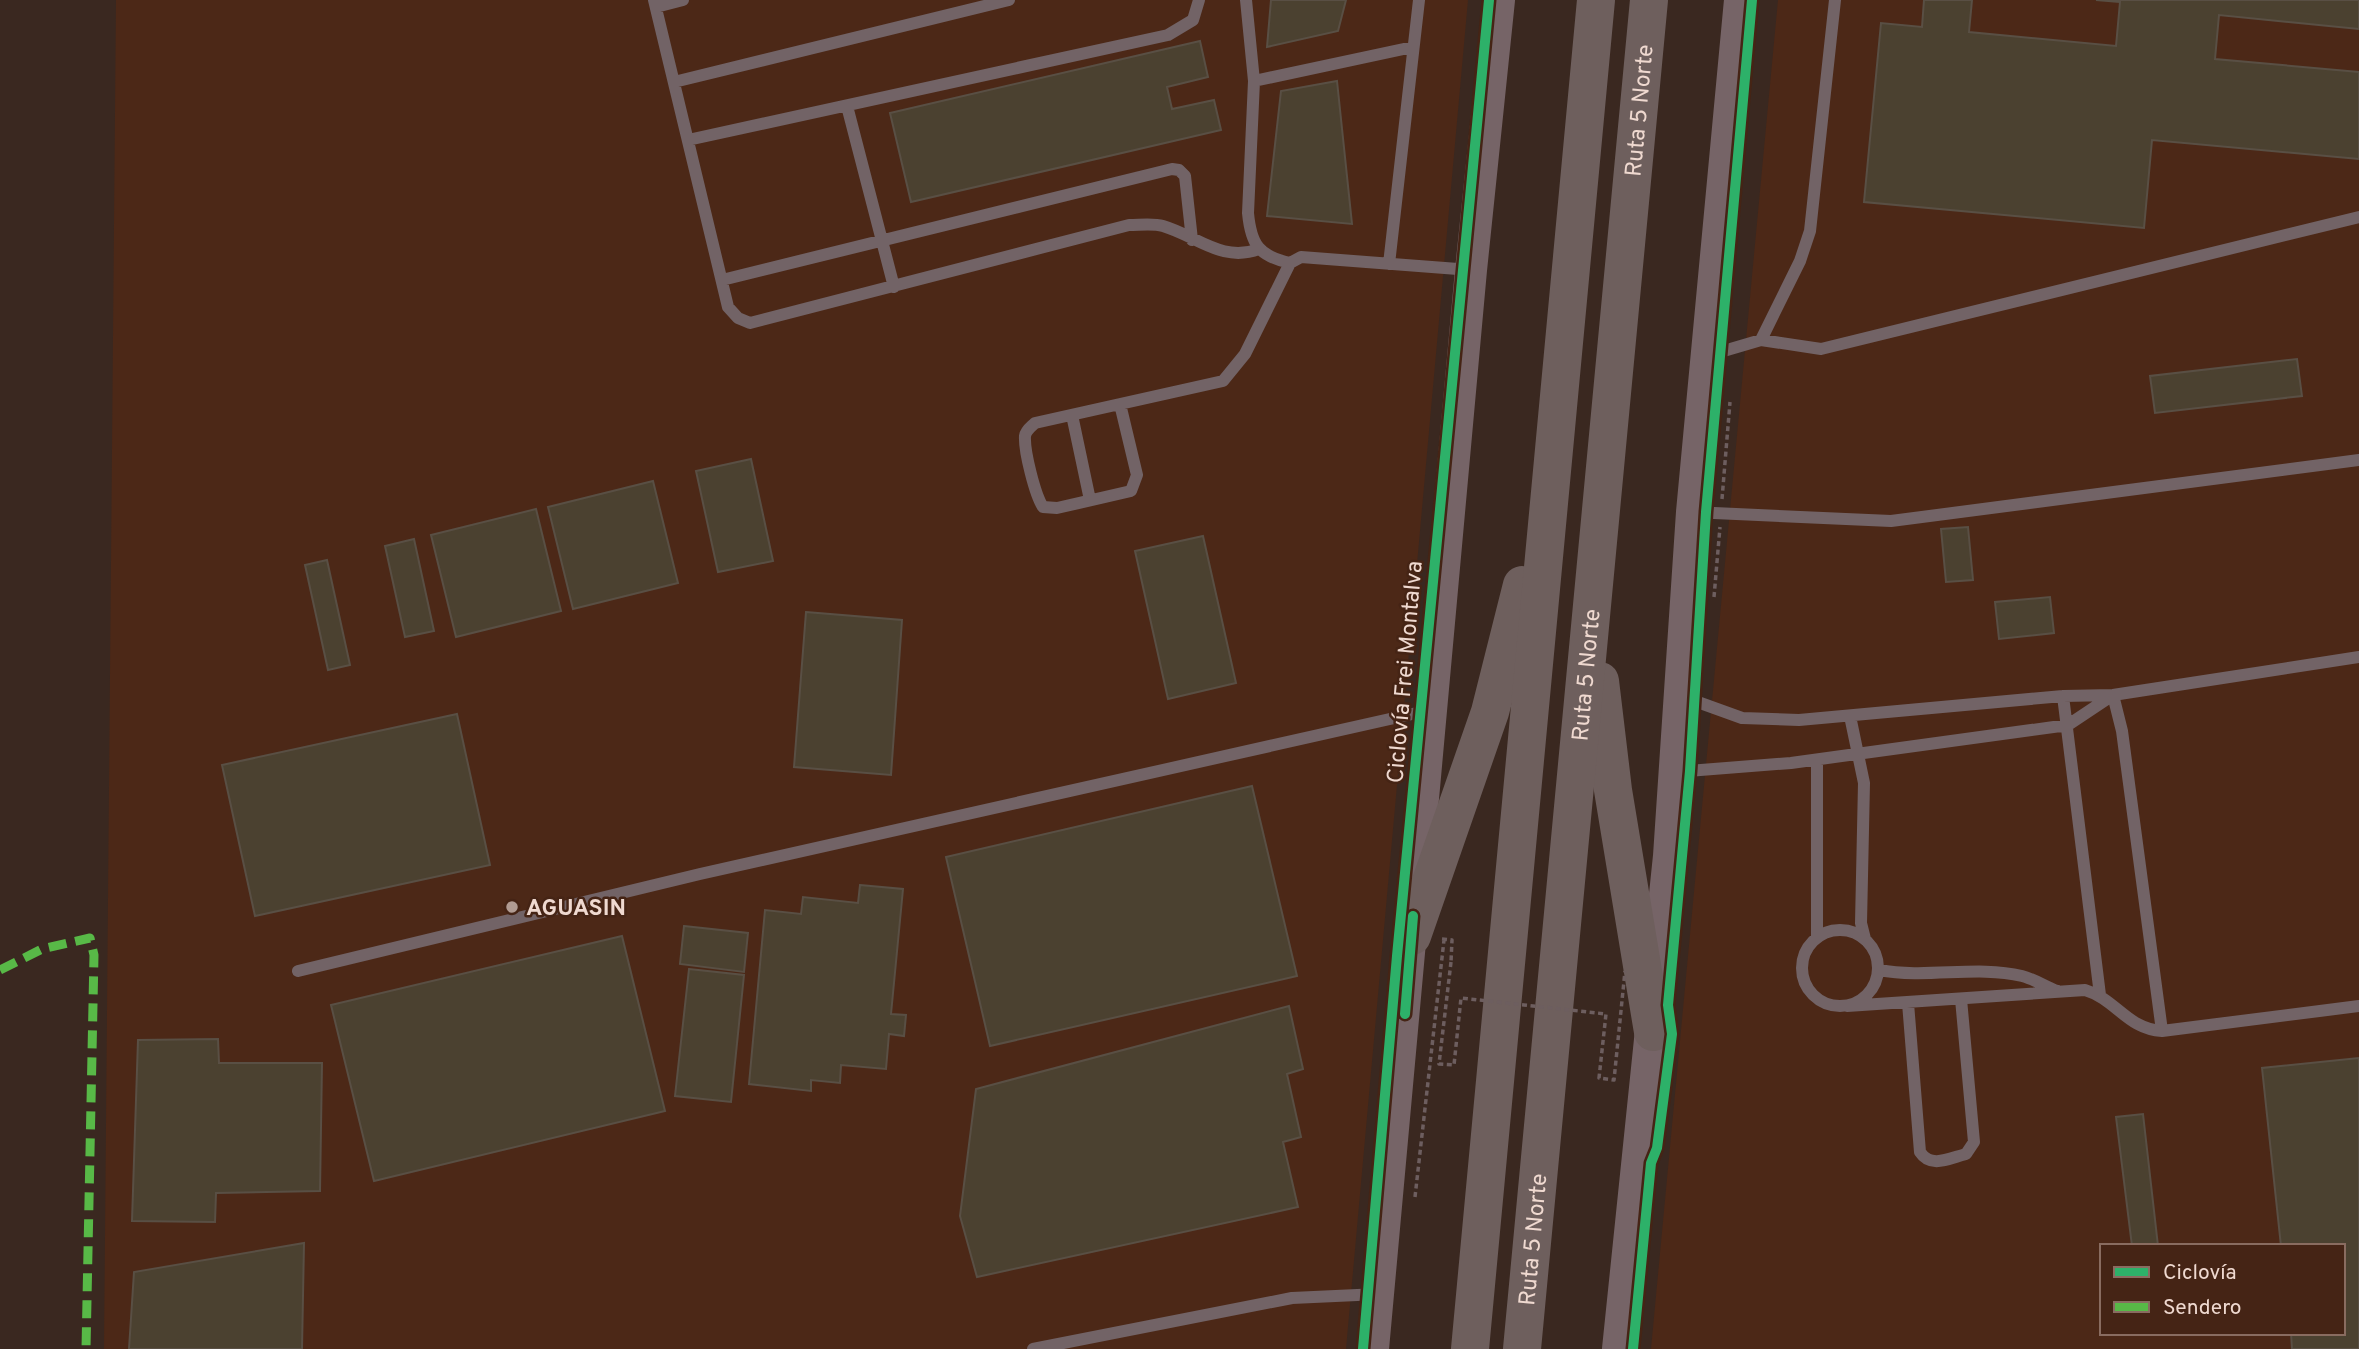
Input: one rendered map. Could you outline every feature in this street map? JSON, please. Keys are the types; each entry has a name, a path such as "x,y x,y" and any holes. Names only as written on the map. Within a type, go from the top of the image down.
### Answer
{"highway":[{"path":"1470,1349 1596,0"},
{"name":"Ruta 5 Norte","path":"1522,1349 1649,0"},
{"path":"1644,54 1662,0"},
{"path":"1428,938 1490,712 1552,468"},
{"path":"1592,601 1613,790 1653,1032"}],"street":[{"path":"1373,1349 1428,938 1431,710 1471,270 1499,0"},
{"path":"1618,1349 1653,1032 1705,357 1740,0"}],"lane":[{"path":"683,0 655,3 728,307 738,318 750,323 1129,225 1159,225 1231,255 1258,249"},
{"path":"674,82 1009,0"},
{"path":"688,140 1168,36 1194,20 1199,0"},
{"path":"1246,0 1255,81 1248,214 1250,234 1258,249 1272,259 1290,263"},
{"path":"1389,264 1419,0"},
{"path":"1761,340 1800,261 1810,231 1835,0"},
{"path":"1255,81 1413,47"},
{"path":"847,106 894,287"},
{"path":"722,280 1172,169 1180,170 1185,176 1192,240"},
{"path":"1705,357 1761,340 1821,349 2359,217"},
{"path":"1120,404 1136,483 1131,491 1057,508 1043,507 1038,499 1028,452 1025,436 1028,428 1035,423 1072,415 1120,404 1223,381 1245,355 1290,263 1301,257 1471,270"},
{"path":"1072,415 1090,500"},
{"path":"1692,512 1891,521 2359,460"},
{"path":"1680,696 1742,718 1799,720 2063,696 2113,695 2359,657"},
{"path":"1675,772 1859,755 2068,725 2113,695"},
{"path":"2113,695 2123,731 2162,1031"},
{"path":"2063,696 2100,995"},
{"path":"298,971 700,874 1431,710"},
{"path":"1850,716 1864,783 1861,923 1865,939"},
{"path":"1817,760 1817,937"},
{"path":"1847,1006 1863,999 1874,986 1879,970 1876,953 1865,939 1850,931 1833,930 1817,937 1806,950 1801,967 1805,984 1815,998 1830,1006 1847,1006 1908,1003 2085,990 2100,995 2133,1024 2162,1031 2359,1006"},
{"path":"1879,970 1909,976 1988,972 2023,976 2061,993"},
{"path":"1908,1003 1920,1152 1925,1160 1934,1163 1966,1154 1974,1142 1961,999"},
{"path":"1033,1349 1292,1298 1379,1294"}],"path":[{"path":"1414,1200 1428,938"},
{"path":"1451,962 1439,1063 1454,1065 1461,998 1606,1014 1599,1078 1614,1080 1625,971"}],"shaded area":[{"path":"116,0 1468,0 1346,1349 104,1349"},
{"path":"1778,0 2359,0 2359,1349 1651,1349"}],"building":[{"path":"1271,0 1346,0 1338,31 1267,47"},
{"path":"1924,0 1972,0 1969,32 2116,46 2120,2 2096,0 2359,0 2359,29 2219,15 2215,59 2359,72 2359,159 2152,140 2144,228 1864,202 1881,23 1922,27"},
{"path":"1200,41 1208,77 1167,87 1172,109 1214,100 1221,130 911,202 890,113"},
{"path":"1337,81 1352,224 1267,216 1281,91"},
{"path":"2297,359 2302,396 2155,413 2150,376"},
{"path":"751,459 773,561 718,572 696,471"},
{"path":"653,481 678,583 573,609 548,507"},
{"path":"536,509 561,611 456,637 431,535"},
{"path":"1968,527 1973,580 1946,582 1941,529"},
{"path":"1203,536 1236,683 1168,699 1135,551"},
{"path":"414,539 434,631 405,637 385,546"},
{"path":"327,560 350,665 328,670 305,565"},
{"path":"2050,597 2054,633 1999,639 1995,602"},
{"path":"806,612 902,620 891,775 794,767"},
{"path":"457,714 490,865 255,916 222,765"},
{"path":"1252,786 1297,976 990,1046 946,857"},
{"path":"860,885 903,889 891,1014 906,1015 904,1036 889,1034 886,1069 841,1065 840,1083 811,1080 811,1091 749,1084 765,910 801,914 803,897 858,903"},
{"path":"684,926 748,933 744,972 680,964"},
{"path":"622,936 665,1111 374,1181 331,1005"},
{"path":"689,969 744,975 731,1102 675,1096"},
{"path":"1289,1006 1303,1069 1287,1074 1301,1137 1283,1142 1298,1207 977,1277 960,1216 976,1089"},
{"path":"218,1039 219,1063 322,1063 320,1191 216,1193 215,1222 132,1221 138,1040"},
{"path":"2359,1058 2359,1349 2292,1349 2291,1335 2345,1335 2345,1244 2281,1244 2262,1068"},
{"path":"2143,1114 2158,1244 2132,1244 2116,1117"},
{"path":"304,1243 302,1349 129,1349 134,1272"}],"marked path":[{"path":"0,970 42,949 90,938 94,955 86,1349"}],"cycle path":[{"name":"Ciclovía Frei Montalva","path":"1363,1349 1397,956 1489,0"},
{"path":"1633,1349 1651,1163 1657,1148 1672,1034 1668,1005 1690,771 1706,512 1752,0"},
{"path":"1405,1014 1413,916"}],"place":[{"name":"AGUASIN","path":"512,907"}]}
